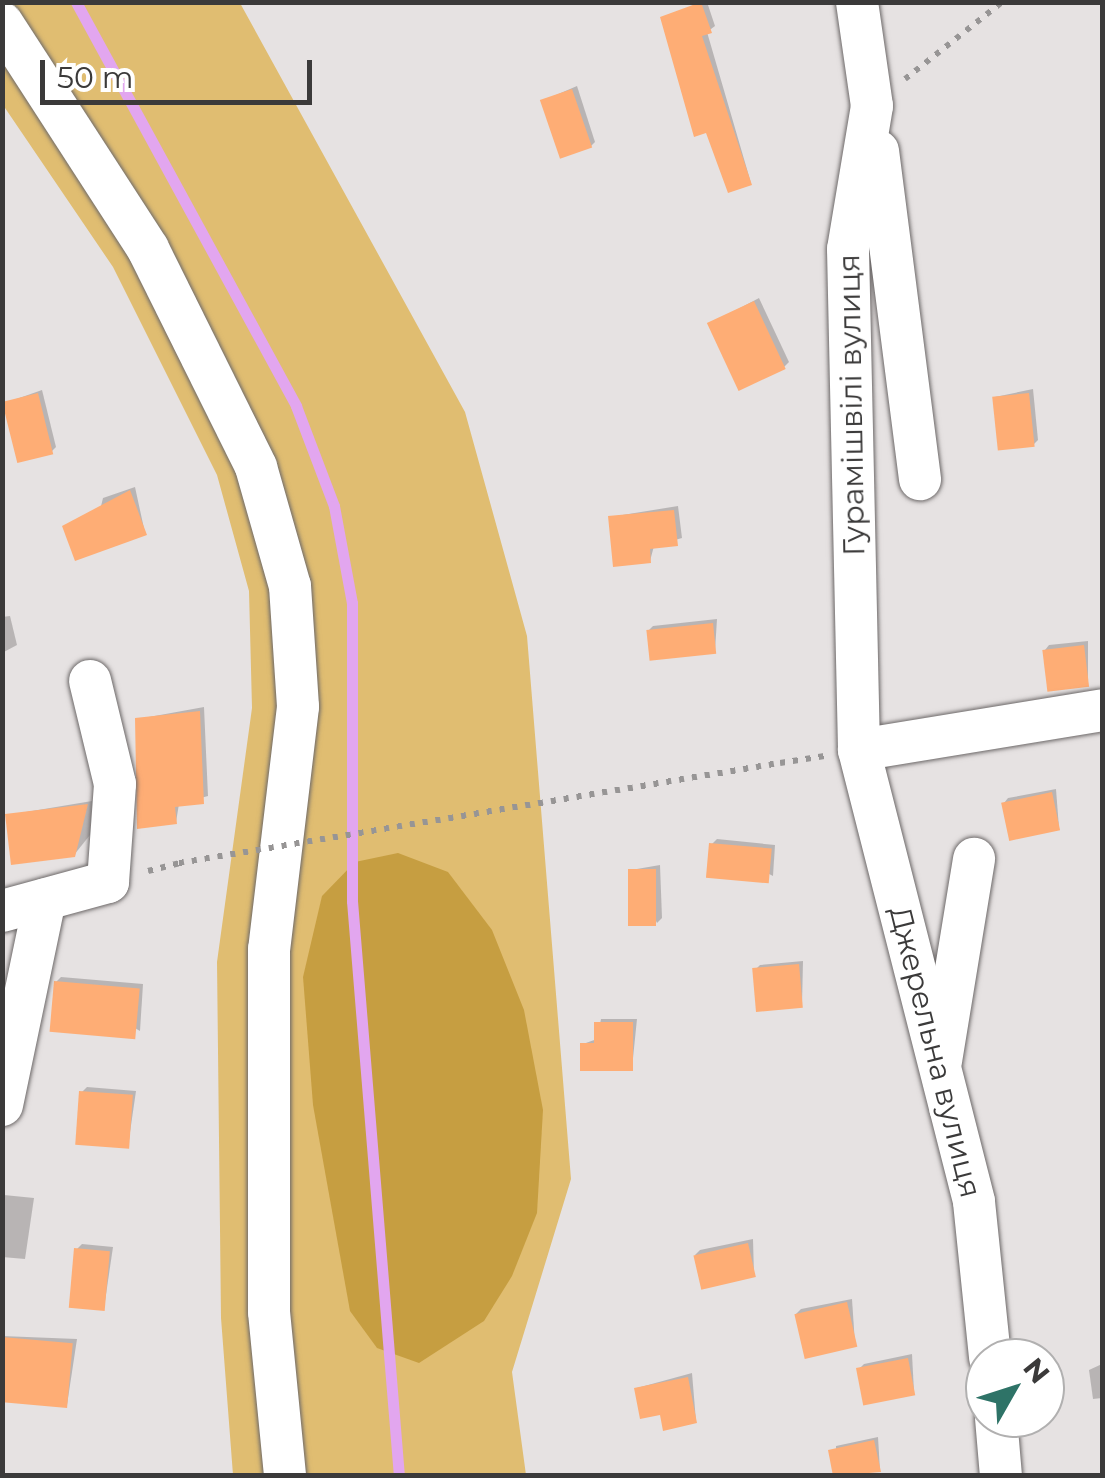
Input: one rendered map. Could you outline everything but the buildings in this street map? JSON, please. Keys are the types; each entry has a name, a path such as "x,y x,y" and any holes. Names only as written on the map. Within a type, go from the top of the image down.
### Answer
{"street":[{"name":"Гурамішвілі вулиця","path":"857,2 872,106 848,249 859,750"},
{"path":"2,24 148,249 256,467 290,586 298,708 269,949 269,1312 285,1476"},
{"path":"872,106 920,479"},
{"path":"2,910 108,882 115,784 90,680"},
{"path":"859,750 1102,710"},
{"name":"Джерельна вулиця","path":"859,750 974,1202 988,1338"},
{"path":"940,1068 962,971 974,859"},
{"path":"2,1105 44,899"},
{"path":"998,1438 1001,1476"}],"path":[{"path":"872,106 1002,2"},
{"path":"178,863 780,763"}],"shaded area":[{"path":"2,3 240,3 465,412 527,636 571,1179 512,1372 526,1475 233,1475 221,1318 217,962 252,708 249,591 217,475 113,267 3,105"},
{"path":"398,853 448,872 492,930 524,1010 543,1110 537,1213 512,1276 484,1321 419,1363 377,1348 350,1311 313,1105 303,977 322,896 355,862"}],"waterway":[{"path":"76,2 296,406 334,506 352,603 352,901 399,1476"}]}
